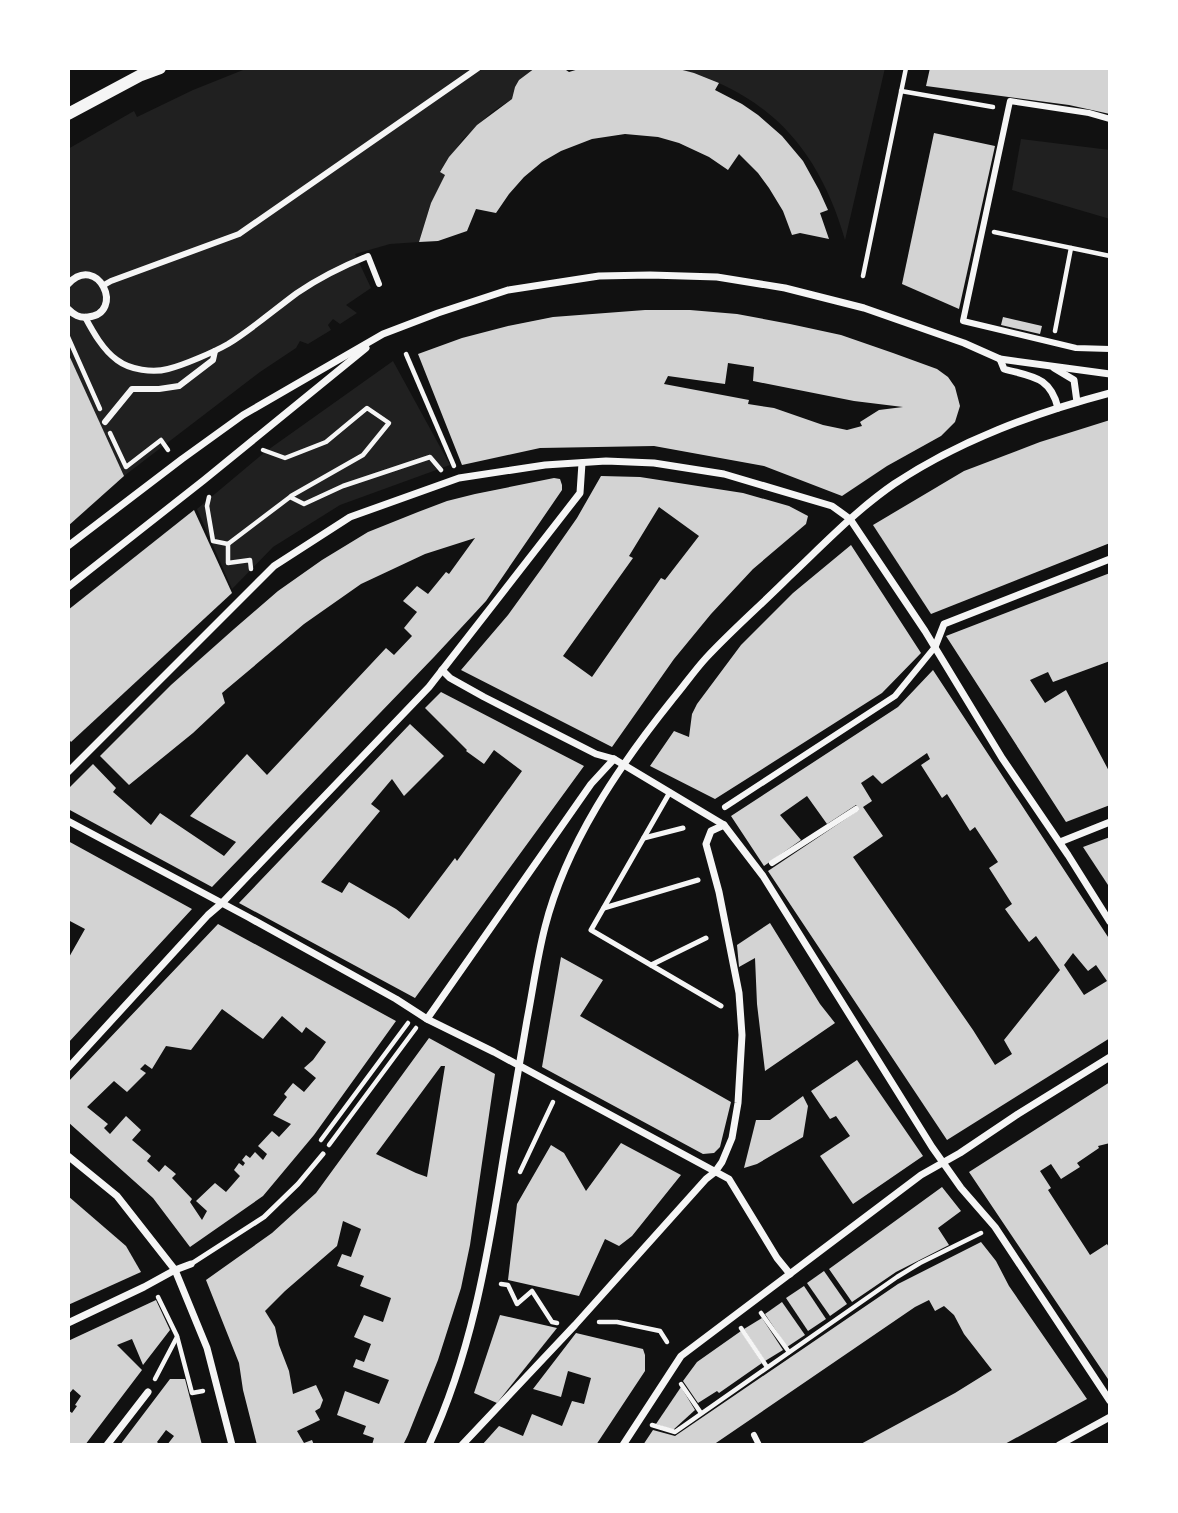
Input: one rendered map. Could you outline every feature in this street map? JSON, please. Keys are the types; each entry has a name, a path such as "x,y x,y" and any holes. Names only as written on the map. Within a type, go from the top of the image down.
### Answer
{"street":[{"path":"68,114 141,75 160,68"},
{"path":"104,285 239,234 478,68"},
{"path":"1110,119 1089,113 1010,101 963,321 1076,348 1110,349"},
{"path":"85,317 103,346 117,360 130,367 156,371 215,351 255,326 297,293 358,260 369,257 379,284"},
{"path":"68,284 84,275 96,278 104,285 106,292 106,304 97,314 85,317 73,314 68,309"},
{"path":"68,546 243,415 383,334 508,290 599,276 717,277 785,288 864,308 964,343 1000,359 1110,374"},
{"path":"68,587 383,334"},
{"path":"105,422 132,389 179,386 213,360 215,351"},
{"path":"1000,359 1004,369 1044,381 1054,392 1058,408"},
{"path":"1051,367 1074,380 1077,402"},
{"path":"429,1445 452,1387 476,1304 544,930 556,891 584,830 623,764 644,734 706,659 850,519 896,483 984,435 1058,408 1110,393"},
{"path":"68,772 274,566 350,517 459,478 545,465 606,461 654,463 724,474 832,506 850,519 1110,922"},
{"path":"68,1068 208,915 429,687 580,494 582,463"},
{"path":"725,807 894,696 935,647 944,624 1110,559"},
{"path":"442,670 450,678 484,697 596,754 614,759 724,825 763,876 932,1147 961,1188 995,1227 1110,1401"},
{"path":"427,1019 591,783 614,759"},
{"path":"772,863 856,809"},
{"path":"68,821 222,903 396,999 427,1019 494,1052 729,1180 777,1258 790,1274"},
{"path":"1060,842 1110,822"},
{"path":"462,1445 715,1172 733,1138 742,1035 736,980 719,892 706,844 711,831 724,825"},
{"path":"623,1445 681,1356 921,1175 1110,1057"},
{"path":"68,1156 117,1196 176,1270 207,1348 232,1445"},
{"path":"68,1323 191,1265"},
{"path":"107,1445 148,1392"},
{"path":"1059,1445 1110,1417"},
{"path":"754,1435 760,1445"}],"lane":[{"path":"670,792 591,930 721,1006"},
{"path":"644,838 683,828"},
{"path":"604,908 698,880"},
{"path":"651,965 706,938"},
{"path":"191,1265 264,1217 298,1184 323,1154"}],"path":[{"path":"863,276 906,68"},
{"path":"901,91 1008,110"},
{"path":"988,231 1110,256"},
{"path":"1057,322 1071,248"},
{"path":"406,354 455,468"},
{"path":"209,492 207,506 213,541 228,544 290,497 363,455 389,422 368,408 326,442 285,458 260,449"},
{"path":"290,497 304,504 343,486 430,457 443,473"},
{"path":"228,544 228,564 250,560 251,573"},
{"path":"315,1149 408,1023"},
{"path":"323,1154 417,1028"},
{"path":"520,1172 554,1101"},
{"path":"650,1424 674,1432 897,1277 982,1233"},
{"path":"501,1284 508,1285 517,1304 532,1291 552,1322"},
{"path":"156,1293 177,1336 192,1392 209,1390"},
{"path":"760,1313 789,1352"},
{"path":"603,1321 660,1331 667,1342"},
{"path":"741,1327 767,1367"},
{"path":"148,1392 177,1336"},
{"path":"679,1380 701,1413"}],"shaded area":[{"path":"248,68 535,68 519,80 512,99 492,112 463,139 440,171 445,175 431,203 419,242 390,244 355,254 371,288 346,305 357,313 340,324 333,319 328,325 331,330 308,344 300,341 296,348 260,372 124,476 68,353 68,149 134,111 137,117"},
{"path":"675,68 885,68 845,240 821,178 785,129 763,109 737,92"},
{"path":"1021,139 1110,150 1110,219 1012,190"},
{"path":"393,361 450,465 340,505 273,547 232,589 197,509 265,452"}],"building":[{"path":"535,68 563,68 569,72 582,68 675,68 719,83 715,90 758,115 782,136 803,161 828,210 820,213 829,239 800,233 792,235 783,211 769,188 739,154 728,170 709,157 679,143 658,137 625,134 592,139 561,151 524,177 496,213 476,209 467,231 438,241 419,242 431,203 445,175 440,172 449,157 477,125 512,99 519,80"},
{"path":"930,68 1110,68 1110,114 1069,105 926,86"},
{"path":"934,133 995,146 959,309 902,284"},
{"path":"645,310 690,310 737,314 841,335 937,369 948,377 955,387 960,406 955,422 941,436 887,466 842,496 764,466 654,446 540,448 462,465 418,354 462,338 553,317","holes":["728,363 754,367 753,381 854,401 903,407 879,410 860,422 862,426 847,430 823,425 774,408 748,404 749,400 664,384 668,376 725,384"]},
{"path":"1003,317 1042,326 1040,334 1001,325"},
{"path":"68,353 124,476 68,526"},
{"path":"1110,420 1110,543 931,614 873,525 964,471 1040,442"},
{"path":"601,476 640,477 743,493 789,506 808,516 806,524 753,569 711,614 674,659 612,747 461,670 508,615 577,518","holes":["659,507 699,536 665,580 661,578 592,677 563,656 633,558 629,556"]},
{"path":"554,478 560,479 562,490 486,601 212,887 68,809 68,789 93,764 116,788 113,792 151,825 160,813 224,856 236,842 190,816 247,754 267,775 386,648 394,655 412,636 404,628 417,612 403,601 417,586 428,594 446,572 449,574 475,538 425,554 361,584 304,624 222,693 225,703 193,733 129,785 100,756 171,685 234,629 278,591 322,560 368,532 447,501"},
{"path":"194,510 232,593 71,742 68,738 68,610"},
{"path":"851,545 921,653 882,693 715,799 650,766 674,731 689,737 692,714 697,704 741,645 793,593"},
{"path":"1110,573 1110,661 1053,682 1048,672 1030,680 1045,703 1066,690 1110,773 1110,805 1066,822 946,636"},
{"path":"933,670 1110,940 1110,1038 947,1140 768,871 859,810 856,805 827,824 807,796 780,815 801,840 764,866 731,816 898,707","holes":["927,753 930,759 921,765 942,798 947,794 970,831 975,827 998,862 989,868 1012,904 1005,909 1029,942 1036,936 1060,970 1004,1040 1012,1054 995,1065 853,857 883,836 863,807 872,801 861,783 873,775 882,784","1073,953 1088,971 1096,965 1107,981 1084,995 1064,965"]},
{"path":"441,692 584,766 415,998 239,903 410,724 444,756 404,796 392,779 371,804 380,811 321,882 342,893 349,882 409,919 455,858 457,861 522,771 494,750 484,764 466,751 425,708"},
{"path":"1110,837 1110,888 1083,847"},
{"path":"68,841 192,909 68,1043 68,959 85,929 68,920"},
{"path":"770,923 820,1004 835,1023 765,1071 755,958 739,967 737,945"},
{"path":"218,924 396,1021 314,1135 263,1196 190,1247 153,1198 68,1122 68,1082","holes":["222,1009 263,1039 282,1016 302,1033 306,1027 326,1042 304,1068 316,1078 304,1092 293,1083 284,1094 287,1097 273,1115 291,1124 279,1137 272,1131 258,1146 267,1154 263,1160 255,1152 250,1158 246,1155 242,1160 245,1163 243,1166 239,1163 234,1170 240,1176 226,1192 215,1183 196,1201 207,1211 202,1220 190,1202 192,1199 172,1178 176,1174 165,1165 159,1172 147,1161 151,1156 132,1140 141,1130 126,1116 110,1134 104,1128 108,1124 87,1107 114,1081 127,1092 146,1073 140,1069 145,1064 152,1069 166,1046 191,1050"]},
{"path":"561,957 603,980 580,1016 731,1102 720,1147 714,1153 703,1154 542,1067"},
{"path":"429,1038 495,1074 470,1245 461,1288 438,1360 403,1445 372,1445 374,1438 363,1434 366,1426 337,1415 345,1391 379,1404 389,1380 353,1367 356,1359 364,1362 371,1344 354,1337 364,1315 383,1322 391,1298 360,1286 364,1276 337,1266 342,1254 351,1257 361,1229 343,1221 337,1246 265,1311 275,1327 289,1371 293,1394 316,1385 323,1400 320,1408 315,1411 320,1420 297,1431 304,1443 312,1440 314,1445 257,1445 239,1363 206,1280 272,1233 316,1193","holes":["441,1066 445,1066 427,1177 376,1154"]},
{"path":"857,1060 923,1156 853,1204 820,1156 850,1136 836,1116 830,1119 811,1091"},
{"path":"1110,1082 1110,1143 1098,1146 1099,1148 1077,1163 1080,1167 1061,1179 1051,1164 1040,1171 1051,1188 1048,1190 1090,1255 1107,1244 1110,1249 1110,1382 969,1172"},
{"path":"803,1096 808,1106 803,1137 757,1164 744,1168 756,1120 770,1120"},
{"path":"621,1143 681,1175 632,1236 619,1246 605,1239 579,1296 508,1280 517,1204 551,1145 564,1153 586,1191"},
{"path":"942,1187 961,1211 938,1228 949,1245 896,1272 852,1302 829,1269"},
{"path":"68,1196 126,1246 141,1272 68,1305"},
{"path":"981,1242 1087,1399 1003,1445 859,1445 992,1370 964,1334 954,1315 944,1306 935,1311 929,1300 713,1445 643,1445 653,1430 675,1436 898,1284"},
{"path":"824,1271 847,1304 830,1316 807,1283"},
{"path":"804,1286 826,1319 808,1331 786,1298"},
{"path":"156,1300 170,1330 143,1365 132,1339 117,1345 142,1370 85,1445 68,1445 68,1410 72,1413 81,1396 73,1389 68,1395 68,1341"},
{"path":"782,1302 805,1335 787,1347 765,1314"},
{"path":"500,1315 557,1328 497,1403 474,1393"},
{"path":"762,1318 783,1350 765,1361 744,1329"},
{"path":"741,1331 762,1363 719,1393 717,1391 698,1403 683,1381 697,1362"},
{"path":"576,1333 643,1349 645,1355 645,1371 596,1445 482,1445 499,1426 523,1436 532,1414 562,1426 572,1401 584,1404 591,1378 568,1371 561,1397 533,1389"},
{"path":"170,1379 185,1379 202,1445 167,1445 174,1436 166,1430 157,1442 160,1445 120,1445"},
{"path":"681,1387 695,1410 673,1430 656,1424"}]}
